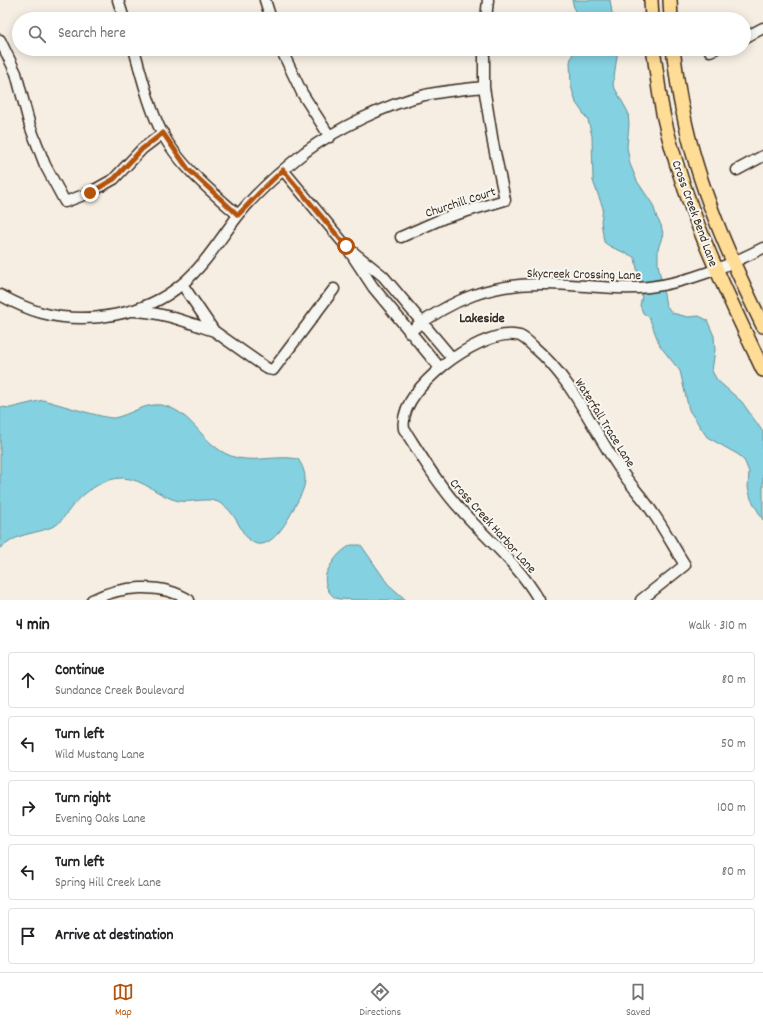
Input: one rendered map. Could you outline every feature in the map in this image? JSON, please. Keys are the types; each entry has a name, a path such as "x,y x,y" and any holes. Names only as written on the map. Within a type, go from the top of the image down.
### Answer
{"main road":[{"path":"651,0 652,12"},
{"path":"670,0 671,12"},
{"name":"Cross Creek Bend Lane","path":"654,56 664,118 687,197 716,269 763,370"},
{"name":"Cross Creek Bend Lane","path":"674,56 683,113 703,188 732,262 763,326"}],"street":[{"path":"118,0 122,12"},
{"path":"265,0 269,12"},
{"path":"487,12 488,0"},
{"path":"751,34 763,28"},
{"path":"0,40 16,73 30,126 45,165 65,202 90,193 114,179 142,149 163,133"},
{"path":"136,56 151,105 163,133 188,169 238,215"},
{"path":"284,56 302,93 330,136"},
{"path":"0,295 15,303 42,313 65,316 102,316 130,311 161,298 182,284 211,253 238,215 283,170 306,152 330,136 357,121 423,96 484,87 484,56"},
{"name":"Churchill Court","path":"401,237 444,218 506,200 493,142 484,87"},
{"path":"737,170 763,156"},
{"path":"283,170 346,246 373,287 440,368"},
{"path":"346,246 383,276 452,358"},
{"name":"Skycreek Crossing Lane","path":"409,332 442,308 464,297 491,289 520,285 546,284 624,288 672,283 692,279 763,248"},
{"path":"182,284 214,331"},
{"path":"130,311 152,312 178,318 214,331 273,370 334,289"},
{"name":"Waterfall Trace Lane","path":"440,368 468,348 499,336 510,334 522,337 547,358 577,396 623,475 653,512 685,565 641,600"},
{"name":"Cross Creek Harbor Lane","path":"440,368 426,381 405,411 402,419 404,429 442,488 462,511 527,578 540,600"},
{"path":"92,600 102,595 124,589 144,588 164,591 189,600"}],"water":[{"path":"572,0 610,0 612,12 575,12"},
{"path":"572,56 617,56 613,85 628,112 629,125 627,147 630,164 637,181 653,205 663,234 658,249 658,264 666,305 672,313 688,317 699,316 707,320 714,336 715,350 712,371 717,380 742,402 763,432 763,520 751,499 748,487 749,472 745,462 739,455 707,437 689,410 680,371 660,346 649,317 643,313 640,305 642,296 635,258 611,247 604,242 601,221 603,208 593,181 592,136 588,120 576,103 571,86 570,62"},
{"path":"43,400 109,418 114,418 143,407 155,405 171,408 186,418 213,445 230,456 249,459 298,459 304,471 304,488 286,523 273,538 266,543 258,544 251,541 243,532 230,511 218,502 209,500 179,501 165,496 138,481 123,478 108,481 93,488 80,498 56,525 18,537 0,548 0,407 10,408"},
{"path":"351,545 361,545 388,584 406,600 339,599 332,596 326,585 326,574 336,557"}],"district":[{"name":"Lakeside","path":"482,317"}],"route":[{"path":"90,193 114,179 142,149 163,133 188,169 238,215 283,170 346,246"}]}
